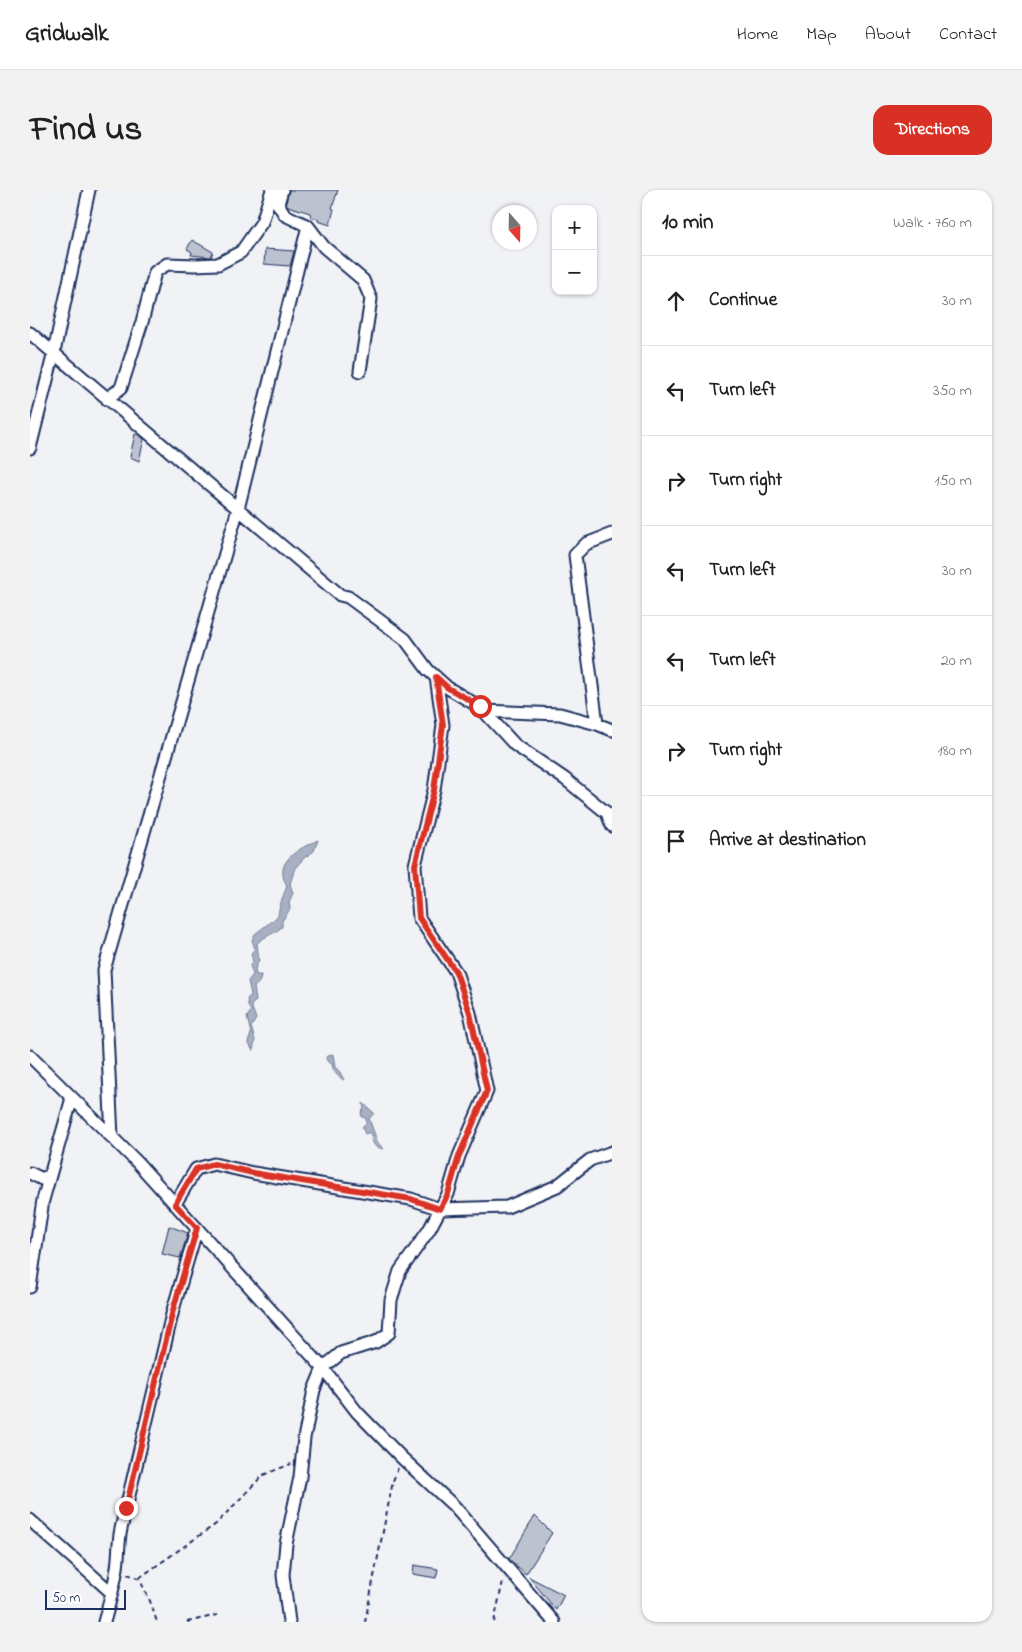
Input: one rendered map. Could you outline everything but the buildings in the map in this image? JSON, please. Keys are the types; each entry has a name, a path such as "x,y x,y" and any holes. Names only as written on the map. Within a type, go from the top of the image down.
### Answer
{"street":[{"path":"30,448 54,352 89,190"},
{"path":"107,399 121,388 142,322 155,272 167,264 218,264 241,252 262,222 272,190"},
{"path":"282,190 278,204 285,215 308,226 324,247 364,280 372,299 360,371"},
{"path":"112,1137 104,970 238,509 308,226"},
{"path":"30,333 340,595 348,597 405,639 428,670 448,688 480,706 515,745 565,779 607,813 612,826"},
{"path":"597,724 574,555 586,544 612,534"},
{"path":"289,1622 283,1575 286,1544 300,1478 308,1418 314,1390 323,1368 341,1353 376,1342 389,1332 391,1300 400,1271 429,1230 448,1194 459,1156 487,1091 470,1013 456,972 419,918 415,865 434,790 443,725 436,677"},
{"path":"484,711 560,714 612,730"},
{"path":"30,1056 137,1162 323,1368 357,1412 402,1458 454,1506 554,1622"},
{"path":"30,1287 32,1265 44,1200 72,1098"},
{"path":"175,1204 196,1169 214,1164 253,1173 411,1199 440,1209 507,1207 557,1186 590,1160 612,1152"},
{"path":"30,1173 42,1179 50,1175"},
{"path":"104,1622 116,1573 120,1529 173,1310 197,1228"},
{"path":"30,1520 112,1593"}],"path":[{"path":"366,1622 393,1481 402,1458"},
{"path":"140,1578 216,1524 263,1476 302,1460"},
{"path":"494,1622 507,1567"},
{"path":"116,1573 140,1578 150,1601 156,1622"},
{"path":"188,1622 217,1614"}],"water":[{"path":"318,840 314,851 295,868 290,884 293,893 289,902 290,909 282,921 282,927 257,943 259,960 255,969 256,975 261,975 259,982 254,987 256,1001 251,1005 256,1019 251,1027 255,1040 253,1051 248,1042 251,1034 247,1017 251,1011 247,999 251,995 248,981 253,975 250,965 253,962 251,953 255,949 252,940 255,934 278,916 287,886 283,875 285,863 294,853"},
{"path":"333,1054 335,1067 344,1080 336,1074 332,1064 327,1061 326,1057"},
{"path":"363,1103 374,1113 369,1119 378,1143 384,1149 376,1147 371,1140 371,1132 365,1134 362,1127 366,1123 366,1118 362,1117 361,1112 364,1109"}],"route":[{"path":"126,1508 173,1310 197,1228 175,1204 196,1169 214,1164 253,1173 411,1199 440,1209 448,1194 459,1156 487,1091 470,1013 456,972 419,918 415,865 434,790 443,725 436,677 448,688 480,706"}]}
